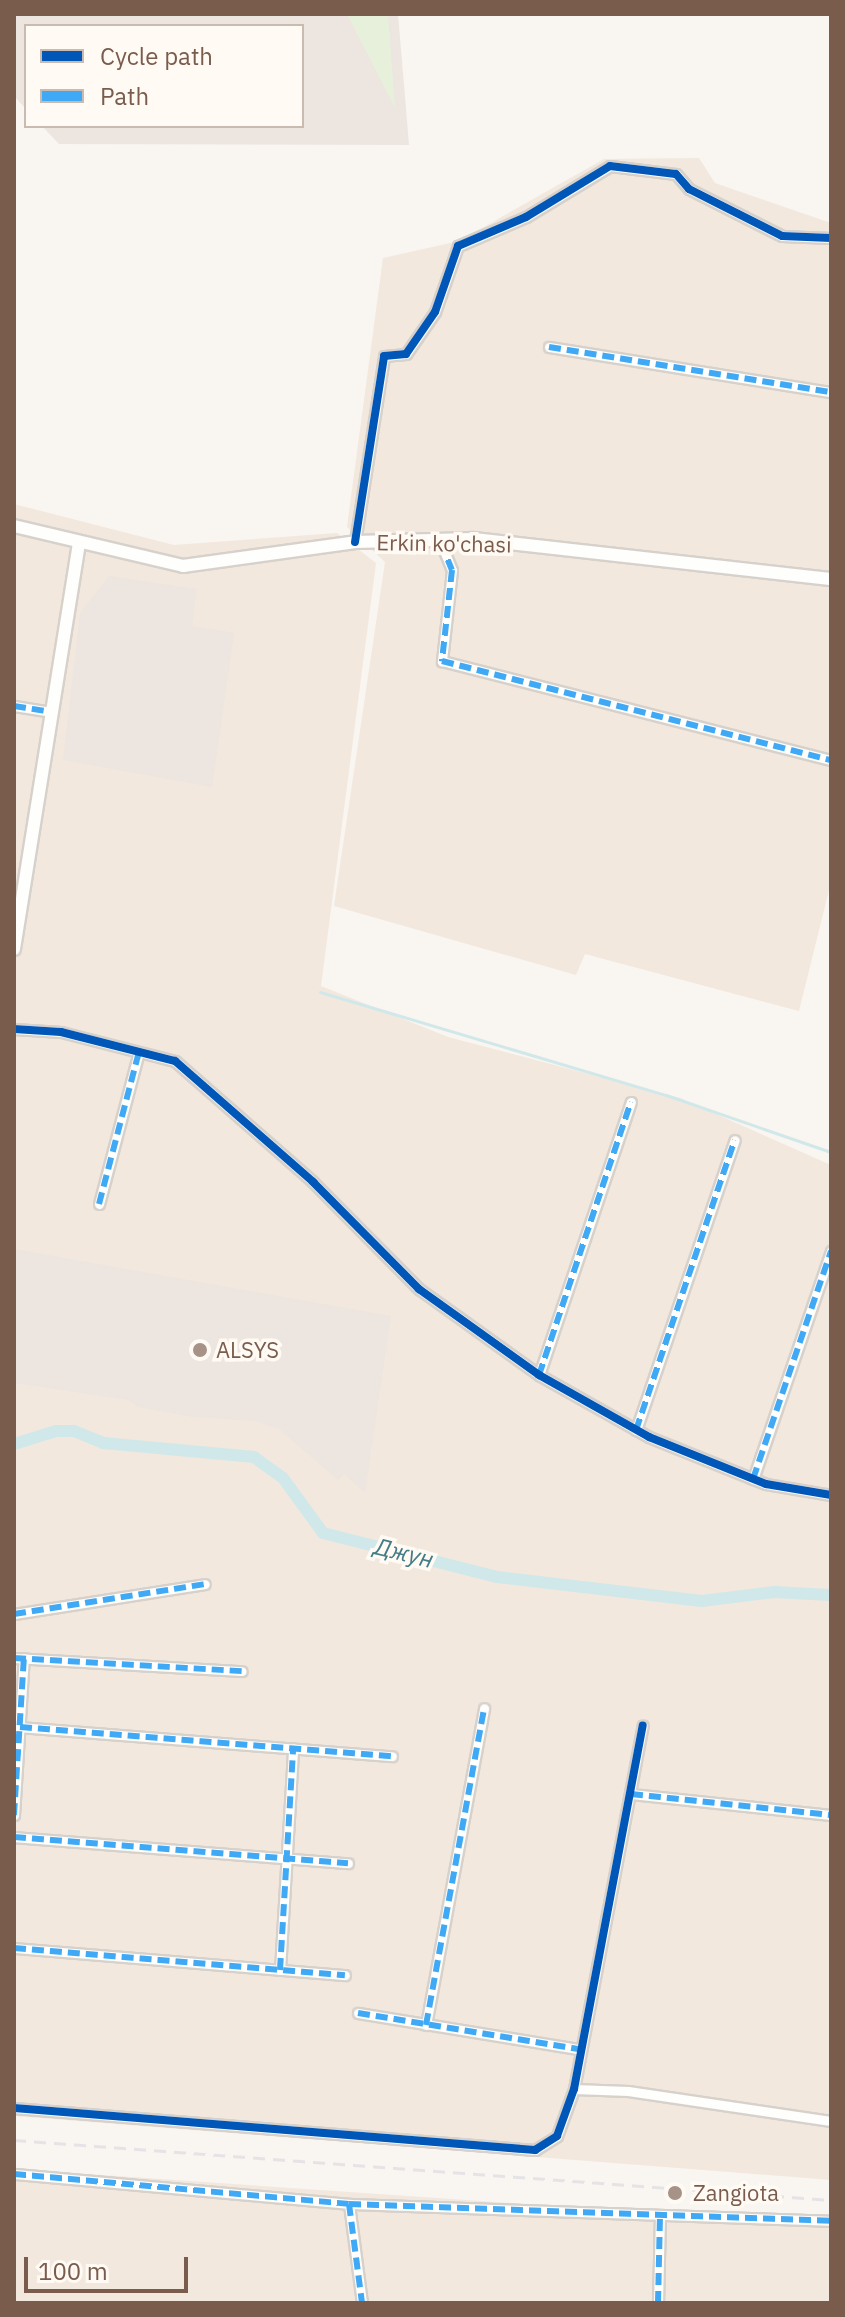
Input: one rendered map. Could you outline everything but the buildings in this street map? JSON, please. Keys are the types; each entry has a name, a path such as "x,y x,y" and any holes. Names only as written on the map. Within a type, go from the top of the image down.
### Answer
{"main road":[{"name":"Erkin ko'chasi","path":"14,526 79,544 183,566 355,542 441,543 473,539 831,579"},
{"path":"14,949 79,544"}],"street":[{"path":"355,542 384,356 406,354 435,312 458,246 526,217 610,166 676,174 689,189 782,236 831,238"},
{"path":"549,347 831,392"},
{"path":"441,543 452,570 442,661 831,760"},
{"path":"14,706 50,712"},
{"path":"14,1029 61,1032 175,1061 313,1182 419,1289 539,1375 636,1430 753,1479 831,1495"},
{"path":"99,1204 139,1052"},
{"path":"539,1375 631,1102"},
{"path":"636,1430 735,1140"},
{"path":"753,1479 831,1251"},
{"path":"14,1614 205,1584"},
{"path":"14,1815 20,1727 19,1658 242,1671"},
{"path":"426,2025 484,1708"},
{"path":"14,2108 535,2150 557,2136 574,2089 578,2049 643,1725"},
{"path":"20,1727 392,1756"},
{"path":"280,1970 293,1748"},
{"path":"631,1794 831,1815"},
{"path":"14,1837 348,1863"},
{"path":"14,1948 345,1975"},
{"path":"358,2013 578,2049"},
{"path":"574,2089 628,2091 831,2121"},
{"path":"14,2174 349,2204 831,2221"},
{"path":"349,2204 362,2303"},
{"path":"658,2303 660,2217"}],"shaded area":[{"path":"14,14 398,14 409,145 59,144 44,128 304,128 304,24 24,24 24,107 14,96"},
{"path":"699,158 715,183 831,223 831,882 799,1011 585,954 576,975 334,906 385,562 347,527 383,258 459,241 604,159"},
{"path":"14,504 174,545 337,533 376,563 321,986 448,1037 680,1098 831,1165 831,2180 14,2116"},
{"path":"109,576 197,589 192,626 234,633 212,787 63,760 80,613"},
{"name":"ALSYS","path":"14,1249 391,1316 365,1493 344,1474 338,1480 279,1429 255,1421 193,1417 138,1407 128,1400 14,1383"},
{"path":"14,2169 831,2225 831,2303 14,2303"}],"green space":[{"path":"347,14 388,14 395,108"}],"waterway":[{"path":"320,992 666,1095 831,1152"},
{"name":"Джун","path":"14,1444 56,1431 74,1431 103,1443 254,1457 283,1478 323,1533 497,1577 702,1601 774,1592 831,1595"}],"railway":[{"path":"14,2140 831,2200"}],"marked path":[{"path":"549,347 831,392"},
{"path":"441,543 452,570 442,661 831,760"},
{"path":"14,706 50,712"},
{"path":"99,1204 139,1052"},
{"path":"539,1375 631,1102"},
{"path":"636,1430 735,1140"},
{"path":"753,1479 831,1251"},
{"path":"14,1614 205,1584"},
{"path":"14,1658 242,1671"},
{"path":"14,1815 24,1658"},
{"path":"426,2025 484,1708"},
{"path":"20,1727 392,1756"},
{"path":"280,1970 293,1748"},
{"path":"631,1794 831,1815"},
{"path":"14,1837 348,1863"},
{"path":"14,1948 345,1975"},
{"path":"358,2013 578,2049"},
{"path":"14,2174 349,2204 831,2221"},
{"path":"349,2204 362,2303"},
{"path":"658,2303 660,2217"}],"cycle path":[{"path":"355,542 384,356 406,354 435,312 458,246 526,217 610,166 676,174 689,189 782,236 831,238"},
{"path":"14,1029 61,1032 175,1061 313,1182 419,1289 539,1375 649,1437 766,1484 831,1495"},
{"path":"14,2108 535,2150 557,2136 574,2089 643,1725"}],"place":[{"name":"ALSYS","path":"200,1350"},
{"name":"Zangiota","path":"675,2193"}]}
